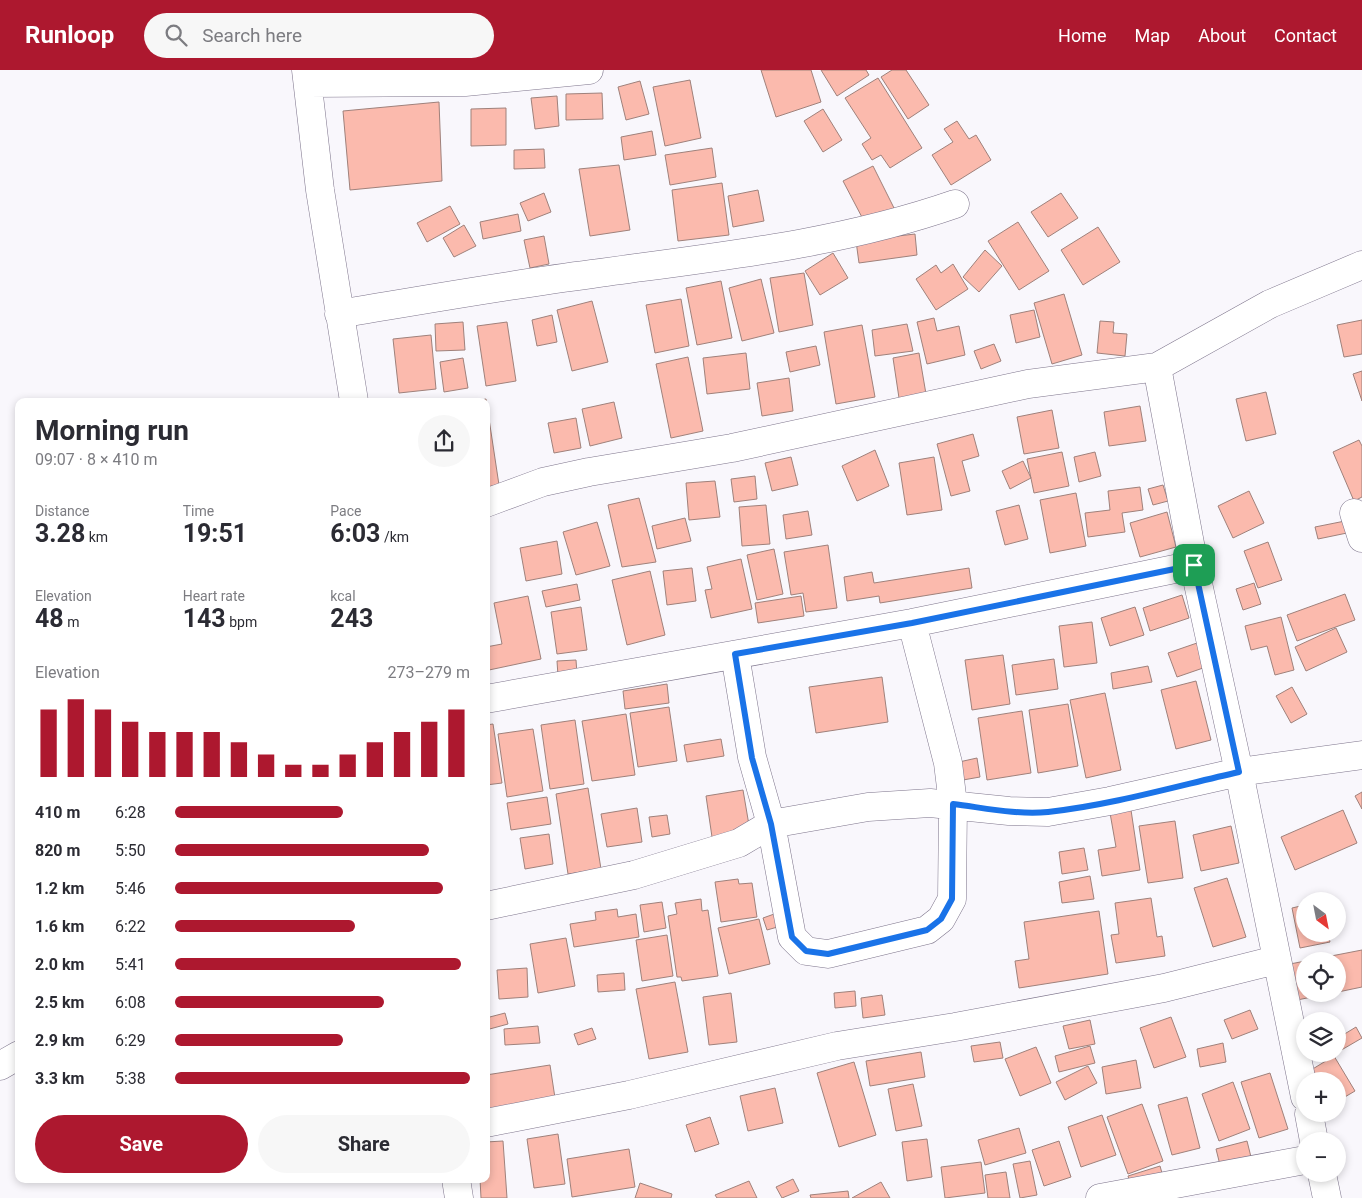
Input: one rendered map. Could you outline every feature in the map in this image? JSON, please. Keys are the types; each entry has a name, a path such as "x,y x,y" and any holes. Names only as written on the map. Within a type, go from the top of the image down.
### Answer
{"street":[{"path":"353,398 338,314 320,190 307,77 465,82 589,70"},
{"path":"338,314 490,288 766,252 912,219 955,204"},
{"path":"490,502 543,482 589,472 732,448 1028,384 1156,367 1270,304 1362,265"},
{"path":"1156,367 1194,565 1239,772 1300,1072"},
{"path":"490,698 912,623 1194,565"},
{"path":"735,654 752,758 771,824 792,937 806,951 828,954 927,930 941,919 952,899 953,804 948,762 912,623"},
{"path":"490,905 634,875 739,844 771,824 868,807 930,803 953,804 1009,812 1048,812 1110,801 1239,772 1362,755"},
{"path":"490,1122 629,1095 836,1046 955,1028 1164,988 1276,960"},
{"path":"0,1066 15,1058"},
{"path":"1100,1198 1296,1162"},
{"path":"1324,1182 1327,1198"},
{"path":"457,1183 459,1198"}],"building":[{"path":"761,70 811,70 821,102 776,117"},
{"path":"821,70 866,70 869,75 837,96"},
{"path":"892,70 906,70 929,105 908,119 881,77"},
{"path":"878,78 922,148 890,168 881,155 872,160 862,144 871,138 845,98"},
{"path":"690,80 701,138 665,146 653,87"},
{"path":"640,81 649,114 626,120 618,87"},
{"path":"602,93 603,119 566,120 566,94"},
{"path":"557,96 559,126 535,129 531,98"},
{"path":"439,102 442,181 350,190 343,111"},
{"path":"506,108 506,145 471,146 471,109"},
{"path":"823,109 842,140 823,152 804,121"},
{"path":"957,121 969,139 976,135 991,160 951,185 932,155 953,142 944,129"},
{"path":"652,131 656,155 624,160 621,137"},
{"path":"712,148 716,177 670,185 665,155"},
{"path":"544,149 545,168 514,169 514,150"},
{"path":"619,165 630,230 590,236 579,169"},
{"path":"873,166 894,208 865,223 843,181"},
{"path":"722,183 729,235 678,241 672,190"},
{"path":"758,190 764,221 733,227 728,196"},
{"path":"544,193 551,212 528,221 520,203"},
{"path":"1061,193 1078,218 1048,237 1031,212"},
{"path":"450,206 460,224 427,242 417,223"},
{"path":"518,214 521,231 483,239 480,222"},
{"path":"1018,222 1049,271 1019,290 988,241"},
{"path":"464,225 476,246 454,257 443,238"},
{"path":"1098,227 1120,262 1083,285 1061,250"},
{"path":"915,234 917,255 859,263 856,241"},
{"path":"544,236 549,264 530,268 524,240"},
{"path":"985,250 1002,266 979,292 963,277"},
{"path":"833,253 848,278 820,295 805,271"},
{"path":"953,264 968,289 936,310 916,279 936,265 941,273"},
{"path":"804,273 813,325 779,332 770,278"},
{"path":"761,279 774,333 742,341 729,288"},
{"path":"721,281 732,338 697,345 686,288"},
{"path":"1064,294 1082,355 1052,364 1034,303"},
{"path":"681,299 689,346 655,353 646,305"},
{"path":"592,301 608,362 572,371 557,310"},
{"path":"1034,310 1040,337 1016,343 1010,315"},
{"path":"552,315 557,342 537,346 532,320"},
{"path":"934,318 937,331 959,326 965,355 927,364 917,322"},
{"path":"1362,320 1362,354 1344,357 1337,325"},
{"path":"1100,321 1114,322 1113,333 1127,334 1125,356 1097,353"},
{"path":"463,322 465,350 436,351 435,324"},
{"path":"507,322 516,381 486,386 477,326"},
{"path":"907,324 913,351 875,356 872,330"},
{"path":"862,325 875,397 836,404 824,332"},
{"path":"431,335 436,389 399,393 393,339"},
{"path":"994,344 1001,361 981,369 974,351"},
{"path":"816,346 820,365 790,372 786,352"},
{"path":"746,353 750,389 707,394 703,358"},
{"path":"919,353 926,394 899,398 893,358"},
{"path":"688,357 703,431 671,438 656,364"},
{"path":"463,358 468,388 444,392 440,362"},
{"path":"1362,371 1362,401 1353,374"},
{"path":"789,378 793,411 762,416 757,383"},
{"path":"1266,392 1276,434 1246,441 1236,399"},
{"path":"614,402 622,438 590,446 582,409"},
{"path":"1140,406 1146,441 1109,446 1104,412"},
{"path":"1052,410 1059,448 1024,454 1017,417"},
{"path":"576,418 581,448 554,453 548,423"},
{"path":"490,425 499,485 490,486"},
{"path":"973,434 979,456 962,461 970,491 951,496 937,444"},
{"path":"1359,440 1362,446 1362,497 1354,501 1333,452"},
{"path":"875,450 889,486 857,501 842,466"},
{"path":"1062,452 1069,486 1034,493 1027,459"},
{"path":"1095,452 1101,476 1079,482 1074,457"},
{"path":"791,457 798,485 772,491 765,463"},
{"path":"934,457 942,510 907,515 899,463"},
{"path":"1023,461 1031,478 1010,489 1002,471"},
{"path":"755,476 757,499 734,502 731,479"},
{"path":"715,481 720,517 689,520 686,483"},
{"path":"1163,485 1168,501 1153,505 1148,489"},
{"path":"1140,487 1143,510 1122,513 1125,532 1088,537 1085,513 1110,510 1108,491"},
{"path":"1249,491 1264,523 1233,538 1218,506"},
{"path":"1076,493 1086,546 1050,553 1040,500"},
{"path":"639,498 656,562 622,567 608,505"},
{"path":"766,505 770,544 742,546 739,507"},
{"path":"1019,505 1028,539 1005,545 996,511"},
{"path":"808,511 812,535 786,539 783,515"},
{"path":"1167,512 1176,547 1140,557 1130,523"},
{"path":"685,518 691,541 657,549 652,526"},
{"path":"1345,521 1347,533 1318,539 1315,527"},
{"path":"597,522 610,566 576,575 563,532"},
{"path":"557,541 562,574 526,581 520,548"},
{"path":"1268,542 1282,580 1258,588 1244,551"},
{"path":"828,545 837,608 806,612 803,593 791,595 784,552"},
{"path":"774,549 783,594 757,600 747,555"},
{"path":"741,559 752,609 711,618 705,590 712,589 707,567"},
{"path":"692,568 696,601 667,605 663,571"},
{"path":"969,568 972,588 880,603 879,596 847,601 844,577 872,572 874,583"},
{"path":"650,571 665,635 627,645 612,580"},
{"path":"1254,583 1261,604 1243,610 1236,589"},
{"path":"577,584 580,600 546,607 542,591"},
{"path":"1345,594 1355,620 1297,641 1287,615"},
{"path":"1182,595 1189,618 1150,631 1143,608"},
{"path":"528,596 541,659 490,670 490,646 502,644 494,603"},
{"path":"801,596 804,616 758,623 755,603"},
{"path":"581,607 587,650 557,654 551,612"},
{"path":"1135,607 1144,635 1110,646 1101,618"},
{"path":"1281,617 1294,670 1275,675 1267,646 1251,650 1245,626"},
{"path":"1092,622 1097,663 1064,667 1059,626"},
{"path":"1336,628 1347,652 1306,671 1295,647"},
{"path":"1197,643 1206,667 1177,677 1168,653"},
{"path":"1003,655 1010,704 972,710 965,660"},
{"path":"1054,659 1058,689 1016,695 1012,665"},
{"path":"576,660 577,674 558,676 557,661"},
{"path":"1148,666 1152,682 1113,689 1111,673"},
{"path":"882,677 888,722 816,733 809,687"},
{"path":"1196,681 1211,740 1176,749 1161,690"},
{"path":"667,684 669,703 625,709 623,691"},
{"path":"1292,687 1307,714 1291,723 1276,696"},
{"path":"1105,693 1121,770 1086,778 1070,700"},
{"path":"1068,704 1078,766 1038,773 1029,710"},
{"path":"669,707 677,761 638,767 630,713"},
{"path":"1022,711 1031,773 987,780 978,718"},
{"path":"626,714 635,775 592,781 582,721"},
{"path":"575,720 584,784 550,789 541,725"},
{"path":"490,724 493,724 502,783 490,784"},
{"path":"533,729 543,791 507,797 498,734"},
{"path":"721,739 724,756 687,762 684,745"},
{"path":"977,758 980,777 963,780 959,762"},
{"path":"588,788 601,869 568,874 556,794"},
{"path":"743,790 750,831 712,837 706,796"},
{"path":"1362,792 1362,809 1355,796"},
{"path":"547,797 551,824 511,830 507,803"},
{"path":"637,808 642,842 607,847 601,814"},
{"path":"1131,810 1140,870 1102,876 1098,850 1116,847 1110,813"},
{"path":"1343,810 1357,843 1295,870 1281,837"},
{"path":"667,815 670,834 652,837 649,817"},
{"path":"1175,821 1183,878 1148,883 1139,826"},
{"path":"1231,826 1239,863 1201,871 1193,835"},
{"path":"549,834 553,864 525,869 520,838"},
{"path":"1084,848 1088,870 1062,874 1059,852"},
{"path":"1090,876 1094,899 1062,903 1059,882"},
{"path":"1227,878 1246,937 1213,947 1194,888"},
{"path":"738,879 739,884 752,883 757,917 721,922 715,882"},
{"path":"1151,898 1157,937 1162,936 1165,956 1116,963 1111,935 1119,934 1115,903"},
{"path":"701,899 702,911 708,910 718,976 682,981 681,977 677,977 668,916 677,914 675,903"},
{"path":"662,902 666,928 644,932 640,905"},
{"path":"1296,907 1296,928 1292,908"},
{"path":"617,909 618,917 636,914 639,937 574,947 570,924 596,920 595,912"},
{"path":"1099,911 1108,974 1019,988 1015,961 1029,959 1024,922"},
{"path":"777,913 781,926 767,930 763,918"},
{"path":"759,919 770,964 729,974 718,928"},
{"path":"667,935 673,976 642,981 636,940"},
{"path":"566,938 575,986 538,993 530,944"},
{"path":"1299,942 1330,942 1300,948"},
{"path":"1362,950 1362,987 1346,990 1346,953"},
{"path":"1296,963 1296,995 1290,964"},
{"path":"527,968 528,997 499,999 497,970"},
{"path":"624,973 625,990 598,992 597,975"},
{"path":"675,982 688,1052 649,1059 636,989"},
{"path":"855,991 856,1006 835,1008 834,993"},
{"path":"731,993 737,1042 709,1045 703,997"},
{"path":"882,995 885,1015 863,1018 861,998"},
{"path":"1250,1010 1258,1029 1232,1039 1224,1020"},
{"path":"505,1013 508,1024 490,1029 490,1017"},
{"path":"1171,1017 1186,1057 1154,1068 1140,1028"},
{"path":"1090,1020 1095,1044 1069,1049 1063,1026"},
{"path":"538,1026 540,1043 505,1045 504,1029"},
{"path":"1356,1027 1362,1038 1346,1047 1346,1033"},
{"path":"592,1028 596,1039 578,1045 574,1034"},
{"path":"1000,1042 1003,1058 974,1062 971,1046"},
{"path":"1223,1043 1226,1062 1200,1067 1197,1049"},
{"path":"1090,1046 1095,1063 1059,1072 1055,1056"},
{"path":"1036,1047 1051,1083 1020,1096 1005,1059"},
{"path":"921,1052 925,1077 870,1086 866,1061"},
{"path":"1136,1060 1141,1088 1106,1094 1102,1067"},
{"path":"854,1062 876,1135 839,1147 817,1073"},
{"path":"1324,1062 1338,1062 1344,1072 1312,1072 1311,1070"},
{"path":"550,1065 555,1098 490,1109 490,1074"},
{"path":"1088,1066 1097,1083 1065,1100 1056,1082"},
{"path":"1270,1073 1288,1129 1259,1138 1241,1082"},
{"path":"1346,1076 1355,1091 1346,1096"},
{"path":"1233,1082 1250,1129 1219,1141 1202,1094"},
{"path":"913,1084 922,1126 896,1131 888,1089"},
{"path":"775,1088 783,1123 748,1131 740,1096"},
{"path":"1187,1097 1200,1148 1172,1155 1158,1105"},
{"path":"1142,1104 1163,1161 1128,1174 1107,1117"},
{"path":"1102,1115 1116,1155 1081,1167 1068,1127"},
{"path":"710,1117 719,1144 695,1152 686,1125"},
{"path":"1019,1128 1026,1153 985,1165 978,1140"},
{"path":"558,1134 565,1184 534,1188 527,1139"},
{"path":"927,1139 932,1177 907,1181 902,1142"},
{"path":"503,1141 507,1198 481,1198 480,1183 490,1183 490,1142"},
{"path":"1059,1141 1071,1177 1044,1186 1032,1150"},
{"path":"1247,1141 1251,1157 1220,1165 1216,1149"},
{"path":"629,1149 635,1187 572,1197 567,1159"},
{"path":"1030,1161 1037,1195 1020,1198 1013,1164"},
{"path":"981,1162 985,1193 945,1198 941,1167"},
{"path":"1160,1166 1164,1180 1132,1190 1128,1176"},
{"path":"1006,1172 1010,1198 988,1198 985,1175"},
{"path":"793,1179 799,1191 782,1198 776,1187"},
{"path":"749,1181 757,1198 717,1198 715,1195"},
{"path":"881,1182 890,1198 852,1198"},
{"path":"640,1183 672,1194 671,1198 635,1198"},
{"path":"848,1191 849,1198 811,1198 810,1195"}],"route":[{"path":"1194,565 1239,772 1110,801 1048,812 1009,812 953,804 952,899 941,919 927,930 828,954 806,951 792,937 771,824 752,758 735,654 912,623 1194,565"}]}
